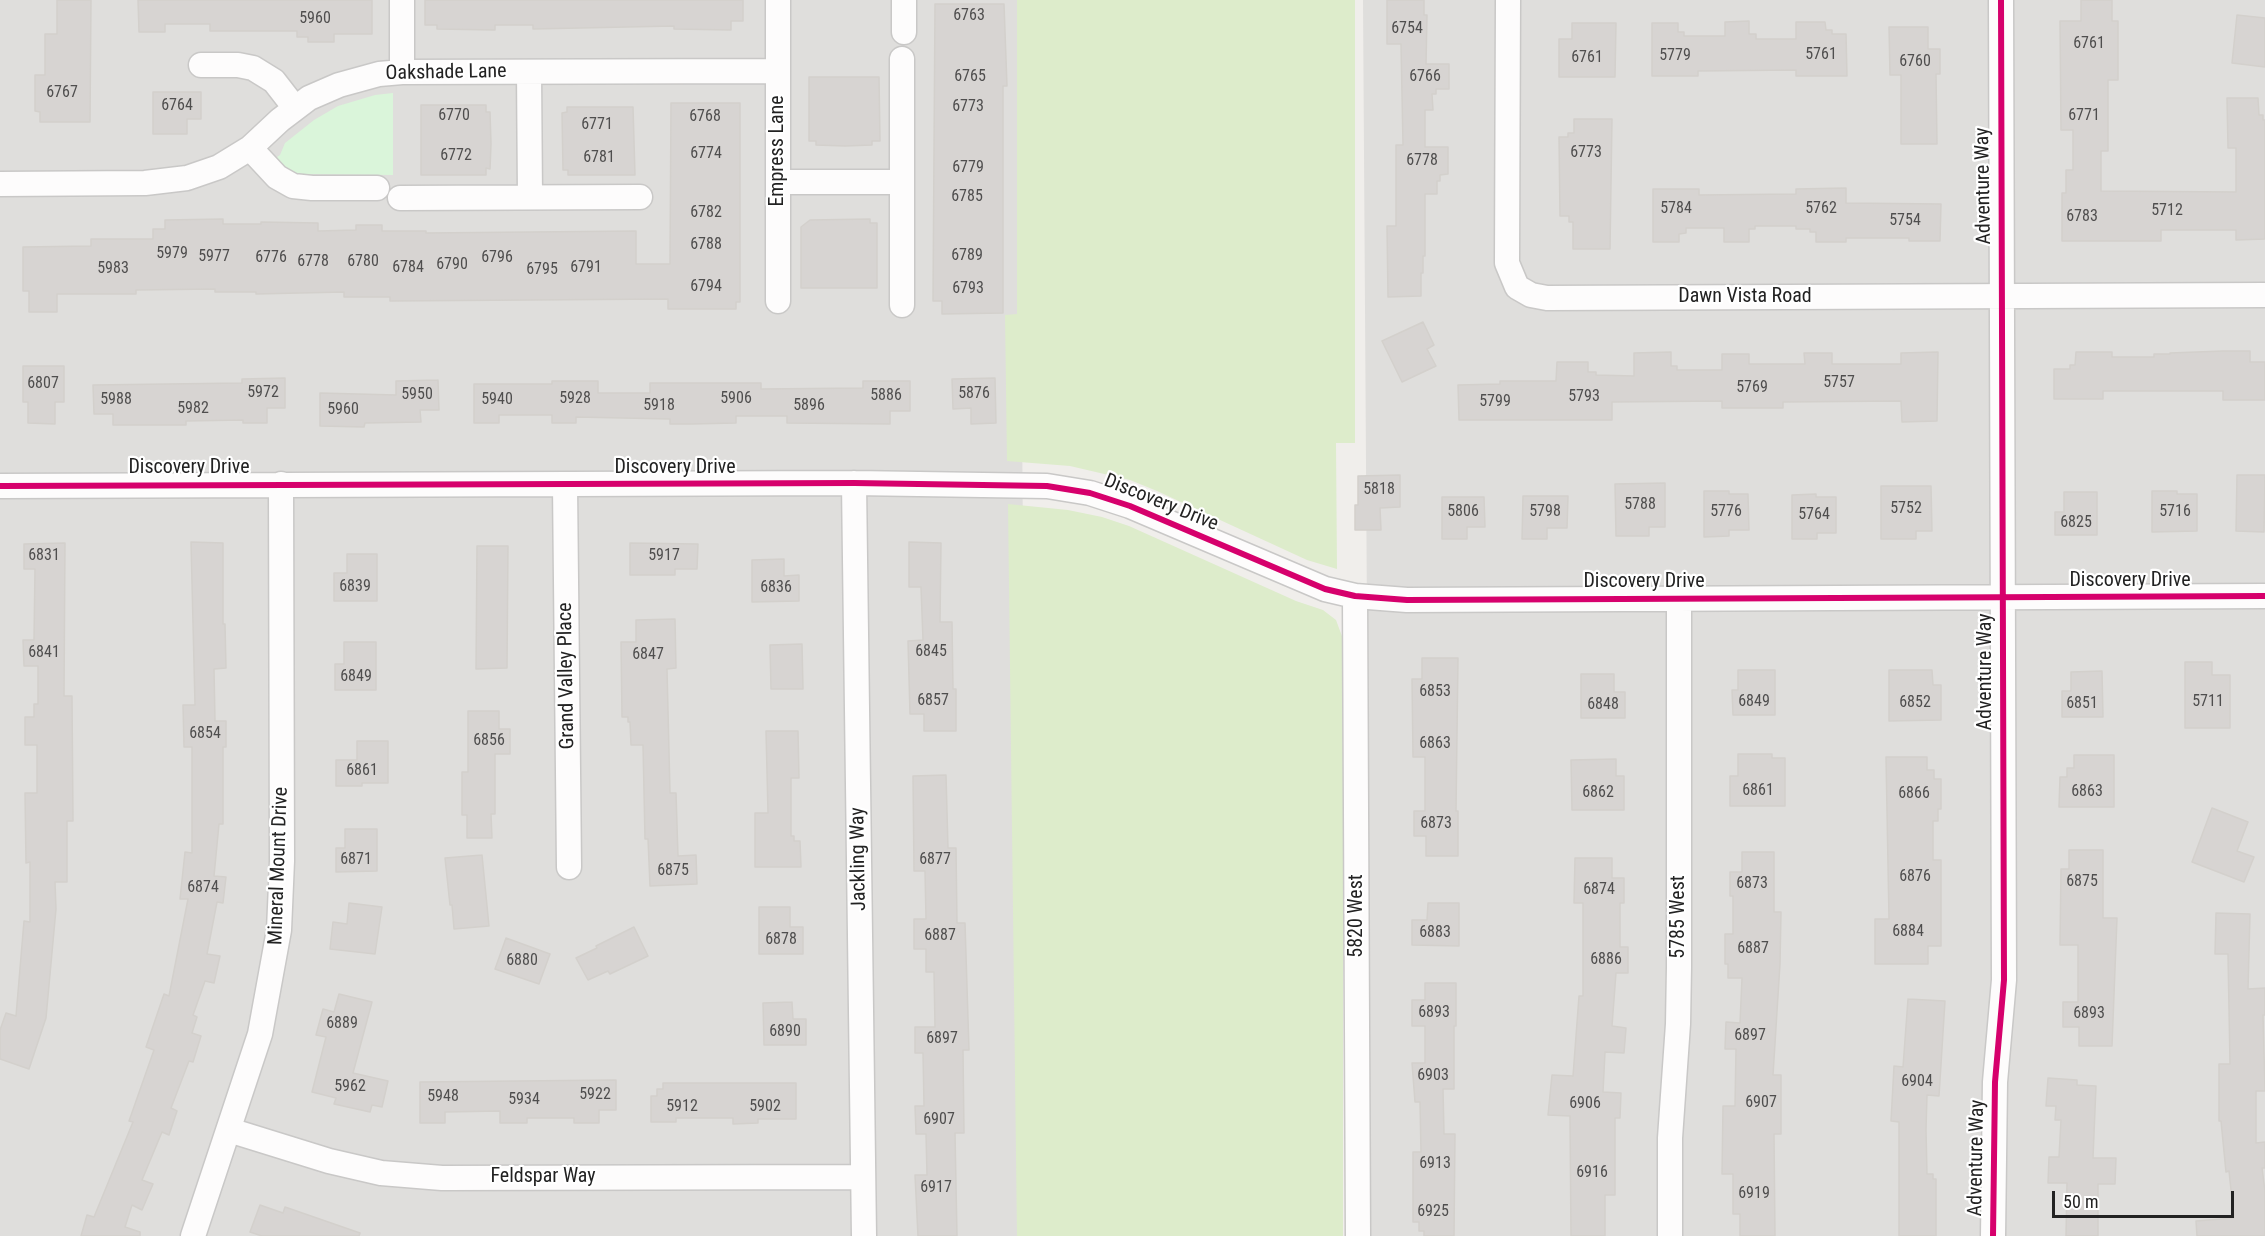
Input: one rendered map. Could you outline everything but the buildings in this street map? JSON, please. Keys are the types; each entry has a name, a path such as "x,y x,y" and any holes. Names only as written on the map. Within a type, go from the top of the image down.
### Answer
{"street":[{"path":"402,0 402,72"},
{"name":"Empress Lane","path":"778,0 778,301"},
{"path":"904,0 904,32"},
{"name":"Dawn Vista Road","path":"1508,0 1506,255 1512,279 1523,292 1547,298 2265,295"},
{"name":"Adventure Way","path":"1993,1236 1995,1082 2004,980 2001,0"},
{"path":"902,59 902,305"},
{"path":"201,65 246,66 260,71 274,81 295,108"},
{"name":"Oakshade Lane","path":"0,184 145,183 187,178 219,166 250,148 295,108 324,91 359,78 402,72 778,71"},
{"path":"529,72 530,197"},
{"path":"250,148 277,177 293,186 377,188"},
{"path":"778,182 902,182"},
{"path":"400,198 640,197"},
{"name":"Discovery Drive","path":"0,486 854,483 1047,486 1090,493 1130,506 1325,589 1356,596 1407,600 2265,596"},
{"name":"Jackling Way","path":"854,483 864,1236"},
{"name":"Mineral Mount Drive","path":"193,1236 260,1034 279,930 282,861 281,484"},
{"name":"Grand Valley Place","path":"565,485 569,867"},
{"name":"5820 West","path":"1356,596 1358,1236"},
{"name":"5785 West","path":"1670,1236 1670,1138 1678,1024 1679,967 1679,598"},
{"name":"Feldspar Way","path":"229,1130 329,1161 371,1171 442,1178 863,1177"}],"shaded area":[{"path":"0,0 1019,0 1028,1236 0,1236"},
{"path":"1363,0 2265,0 2265,1236 1371,1236"}],"green space":[{"path":"1017,0 1355,0 1355,443 1336,443 1337,569 1307,560 1130,480 1070,466 1007,461 1005,315 1017,314"},
{"path":"393,93 393,175 296,174 288,171 279,162 277,157 285,143 314,120 338,106 375,95"},
{"path":"1008,504 1068,510 1102,517 1129,526 1296,601 1323,610 1336,620 1343,639 1343,1236 1017,1236"}],"cycle path":[{"path":"1993,1236 1995,1082 2004,980 2001,0"},
{"path":"0,486 854,483 1047,486 1090,493 1130,506 1325,589 1355,596 1407,600 2265,596"}]}
